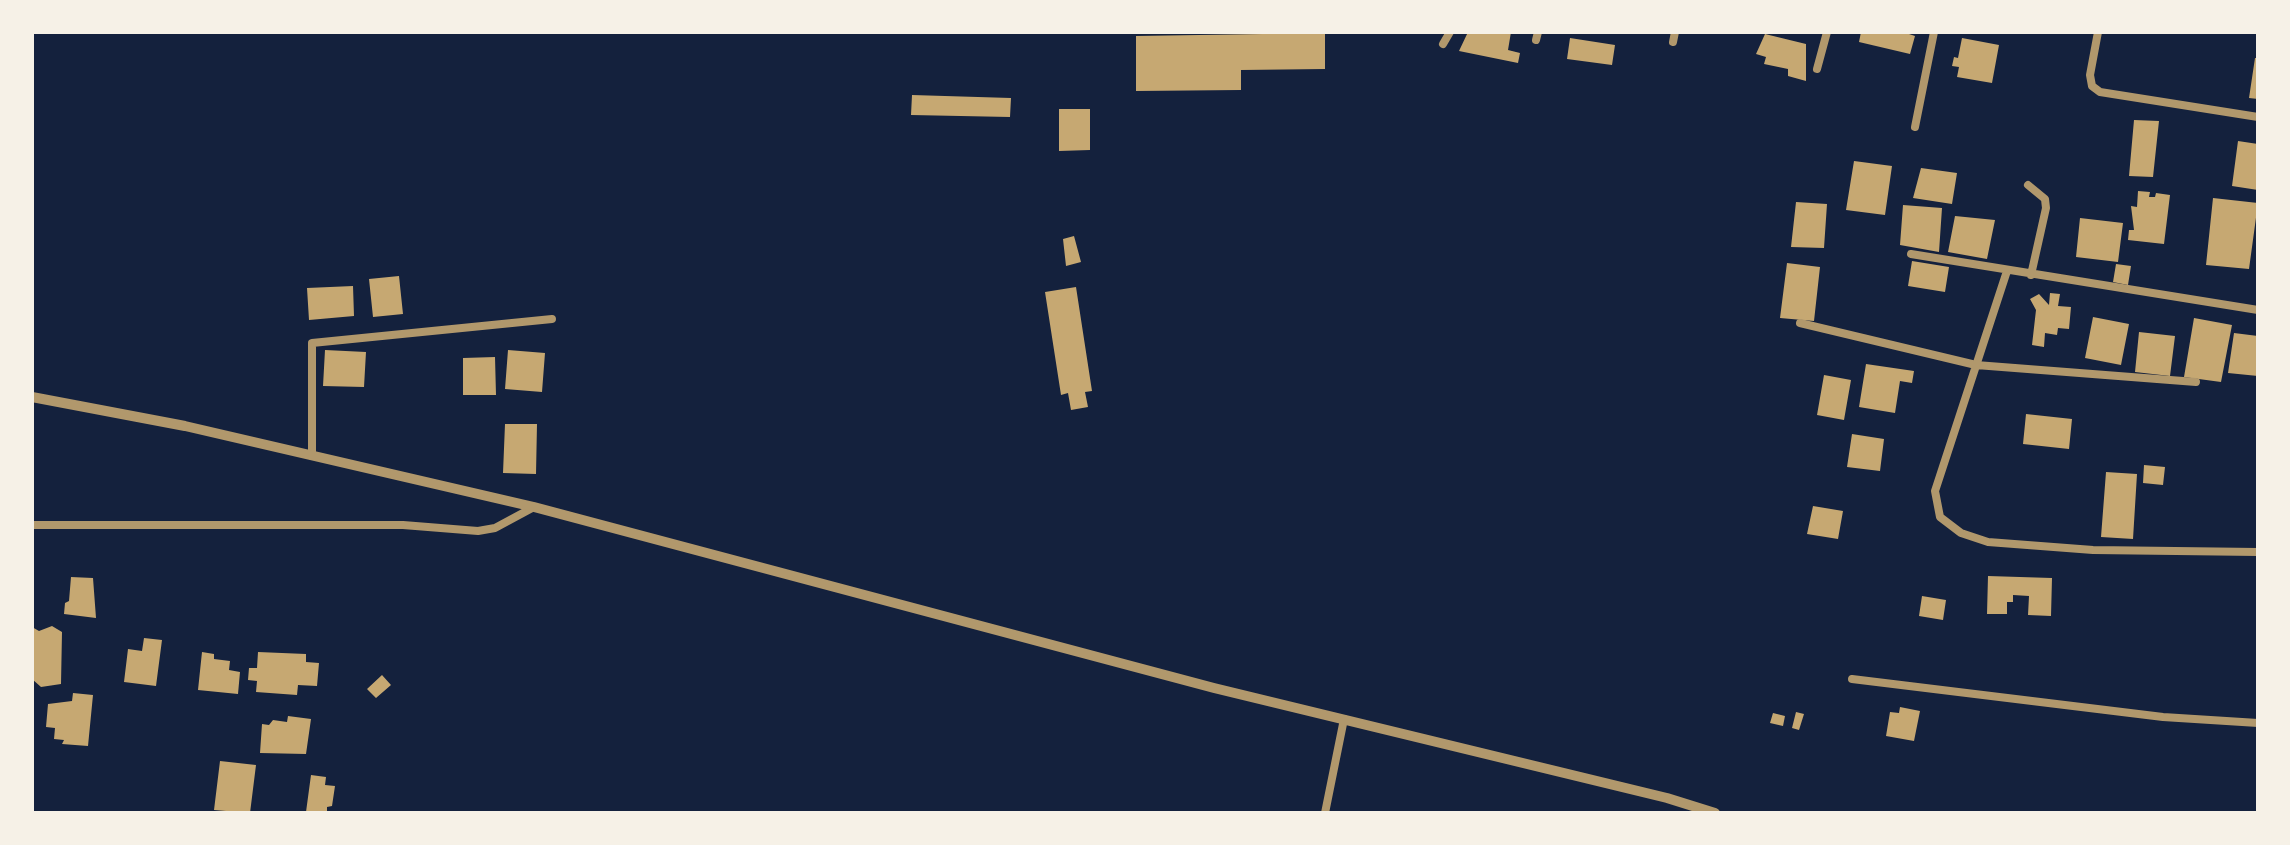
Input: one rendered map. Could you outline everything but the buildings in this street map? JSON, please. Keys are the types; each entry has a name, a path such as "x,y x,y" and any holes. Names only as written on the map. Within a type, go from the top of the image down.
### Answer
{"street":[{"path":"1443,44 1450,32"},
{"path":"1817,69 1827,32"},
{"path":"1915,127 1934,32"},
{"path":"2098,32 2090,75 2092,86 2100,92 2258,117"},
{"path":"2028,185 2045,199 2046,208 2031,275"},
{"path":"1911,254 2258,310"},
{"path":"2007,271 1935,491 1940,517 1961,533 1988,542 2093,550 2258,552"},
{"path":"312,456 312,343 552,319"},
{"path":"1800,323 1976,365 2196,382"},
{"path":"32,397 534,507 1199,684 1667,798 1715,813"},
{"path":"32,525 403,525 478,531 495,528 534,507"},
{"path":"1852,679 2163,717 2258,723"},
{"path":"1325,813 1344,719"}]}
